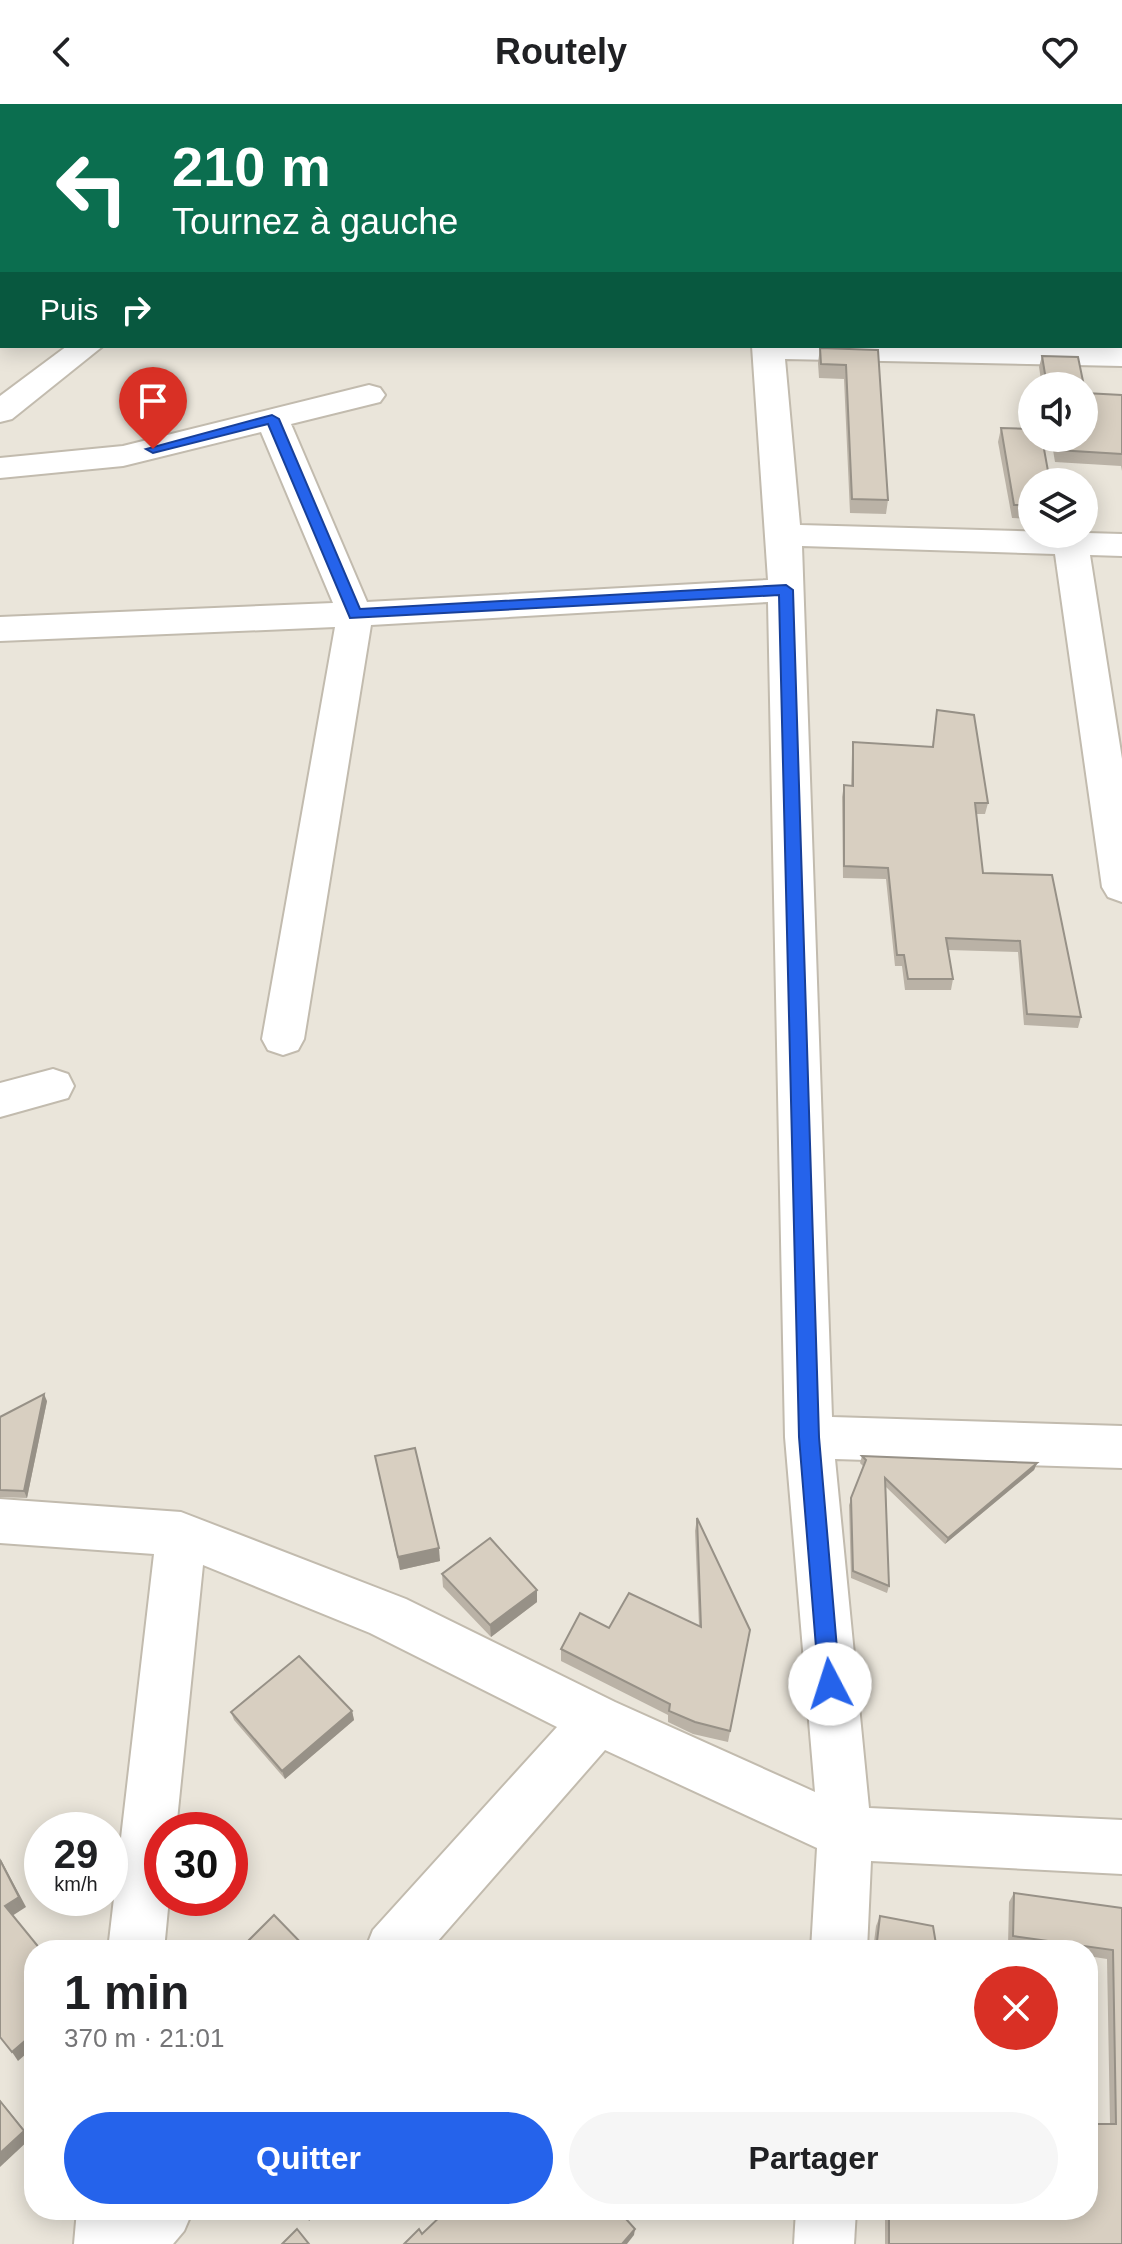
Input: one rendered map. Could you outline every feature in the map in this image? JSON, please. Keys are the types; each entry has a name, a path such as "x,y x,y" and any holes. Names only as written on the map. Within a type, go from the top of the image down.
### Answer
{"street":[{"path":"0,412 84,348"},
{"path":"840,1940 845,1833 809,1437 784,535 768,348 1122,356"},
{"path":"0,468 123,456 369,395"},
{"path":"272,419 355,614 283,1039"},
{"path":"784,535 1018,542"},
{"path":"1098,544 1122,545"},
{"path":"1072,548 1122,887"},
{"path":"0,629 355,614 786,590"},
{"path":"0,1100 53,1086"},
{"path":"809,1437 1122,1447"},
{"path":"0,1521 181,1534 388,1616 597,1720 845,1833 1122,1847"},
{"path":"137,1940 181,1534"},
{"path":"402,1940 597,1720"},
{"path":"104,2244 106,2220"},
{"path":"133,2244 154,2220"},
{"path":"824,2244 825,2220"}],"shaded area":[{"path":"0,348 1122,348 1122,2244 0,2244"}],"building":[{"path":"820,348 878,350 888,500 852,499 846,365 821,364"},
{"path":"1042,356 1078,357 1081,372 1045,372"},
{"path":"1098,394 1122,395 1122,454 1090,452 1098,452"},
{"path":"1001,428 1018,429 1018,452 1045,452 1047,468 1018,468 1018,505 1014,505"},
{"path":"937,710 974,715 988,803 975,803 983,873 1052,875 1081,1017 1027,1014 1020,941 946,938 953,979 908,979 904,955 897,955 888,868 844,866 844,785 853,786 853,742 933,747"},
{"path":"44,1394 24,1491 0,1490 0,1417"},
{"path":"415,1448 439,1548 398,1557 375,1456"},
{"path":"862,1456 1037,1463 948,1538 885,1478 889,1586 853,1571 851,1498 866,1460"},
{"path":"697,1518 750,1630 730,1731 669,1711 670,1704 561,1649 580,1613 609,1628 629,1593 701,1627"},
{"path":"490,1538 537,1590 490,1625 442,1574"},
{"path":"299,1656 352,1711 282,1771 231,1712"},
{"path":"0,1860 19,1897 5,1906 33,1940 24,1940 24,2042 12,2052 0,2037"},
{"path":"1014,1893 1122,1908 1122,2244 889,2244 889,2220 1098,2220 1098,2124 1116,2124 1113,1950 1098,1948 1098,1940 1042,1940 1013,1936"},
{"path":"274,1915 298,1940 249,1940"},
{"path":"880,1916 933,1926 935,1940 877,1940"},
{"path":"0,2101 24,2131 0,2153"},
{"path":"437,2220 627,2220 635,2229 622,2244 404,2244 419,2229 422,2234"},
{"path":"297,2229 309,2244 282,2244"}],"route":[{"path":"153,449 272,419 355,614 786,590 809,1437 830,1684"}]}
